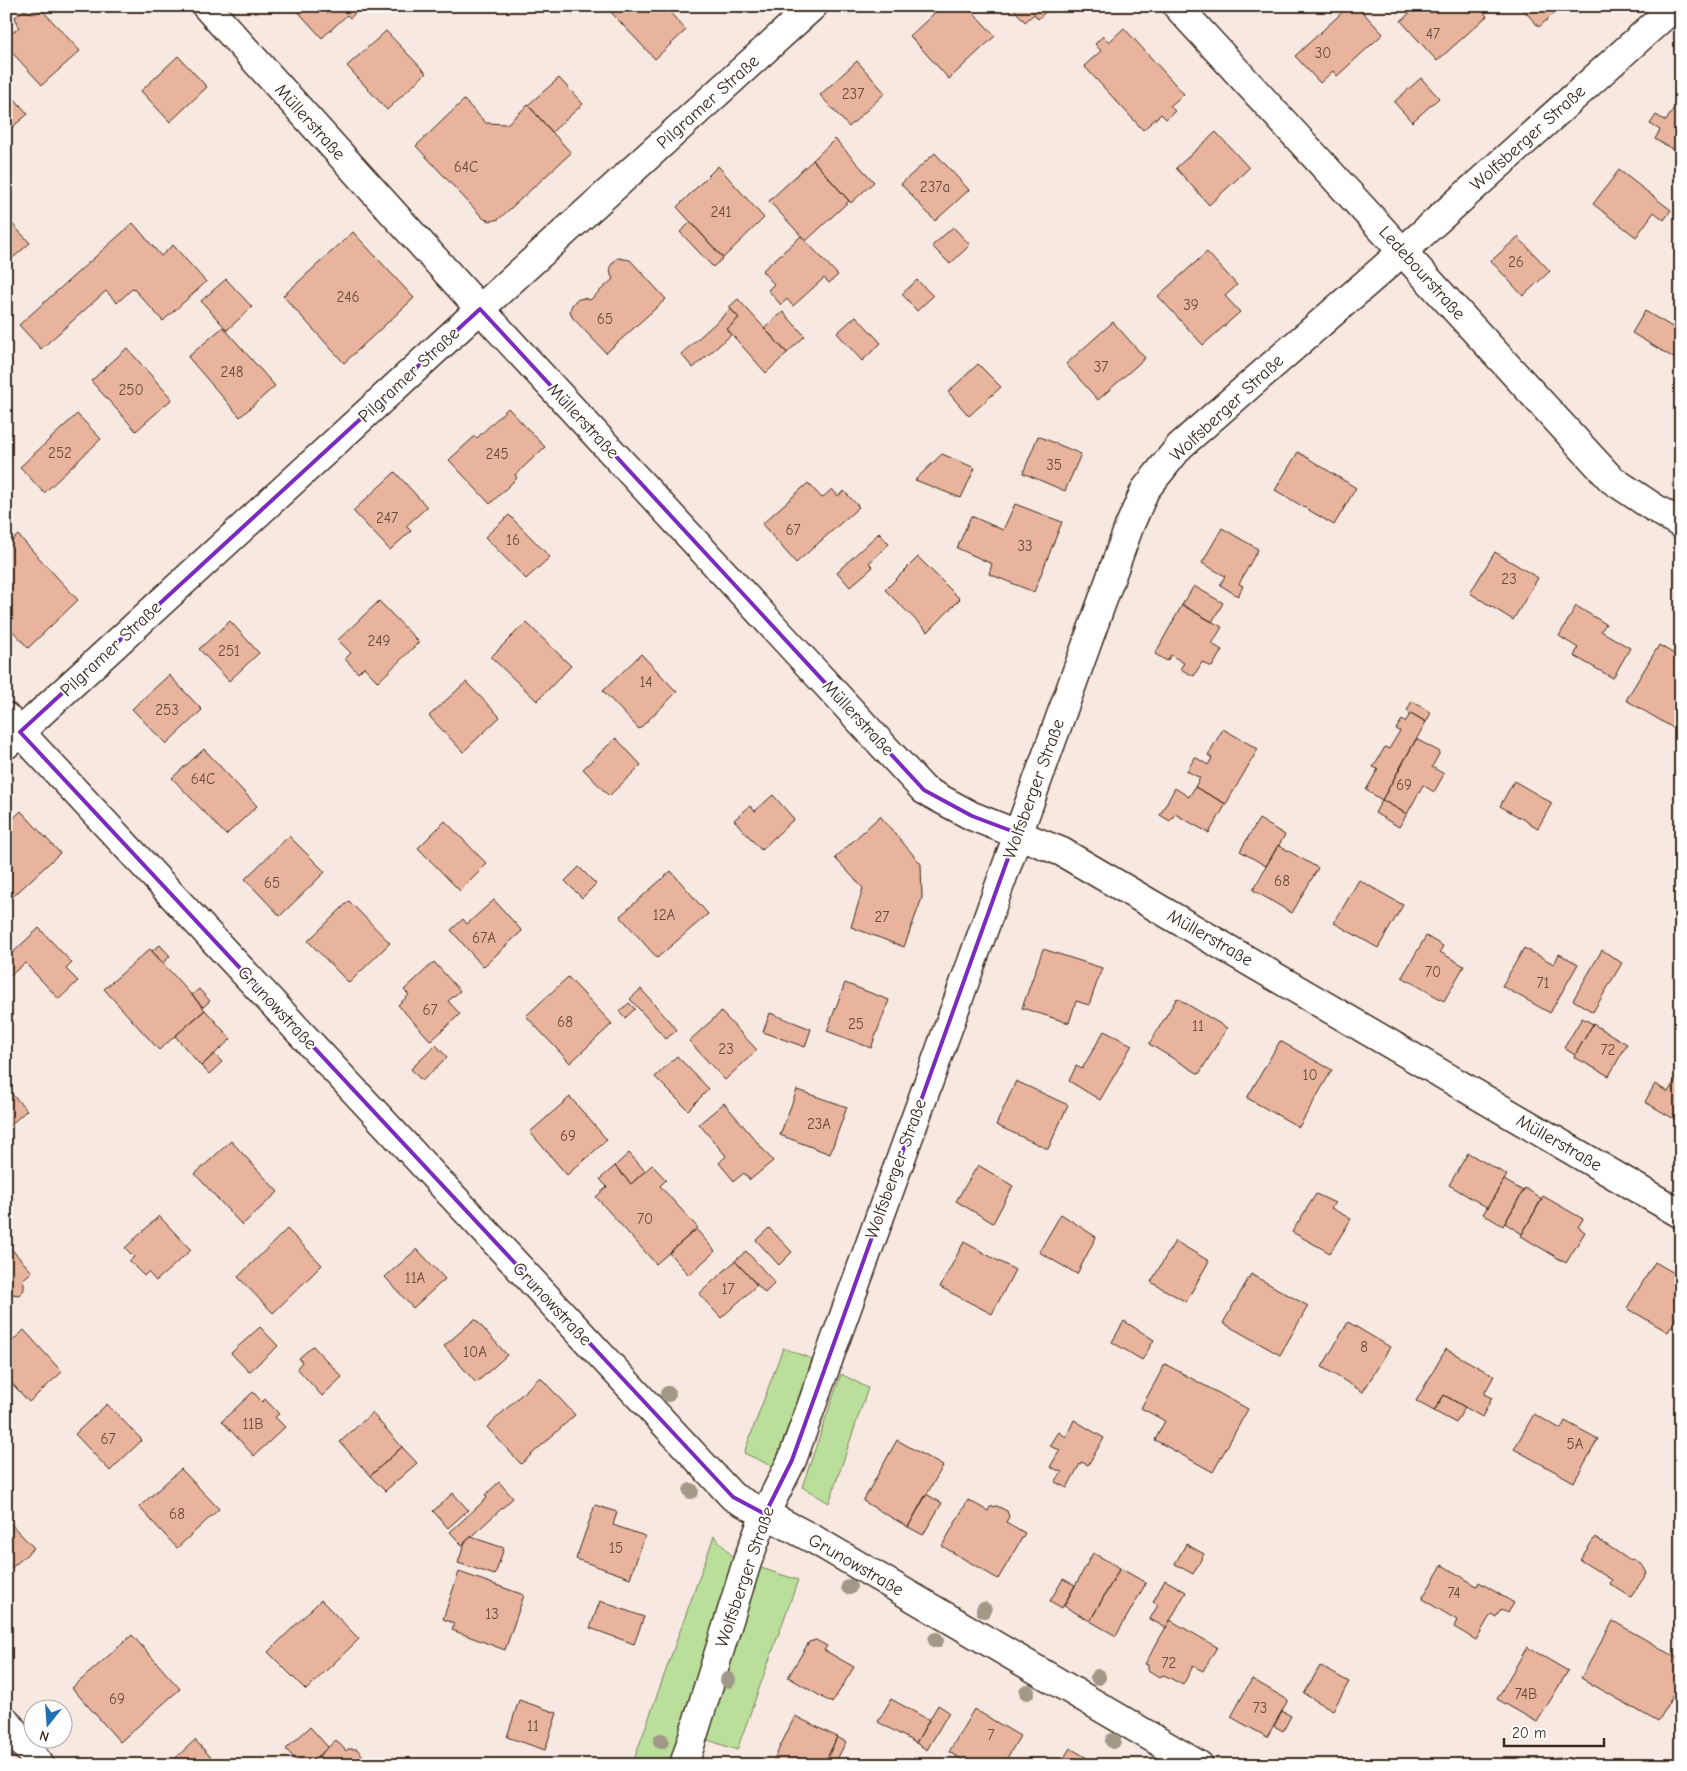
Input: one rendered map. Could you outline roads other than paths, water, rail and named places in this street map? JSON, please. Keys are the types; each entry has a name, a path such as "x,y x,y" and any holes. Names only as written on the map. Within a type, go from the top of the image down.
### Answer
{"street":[{"name":"Müllerstraße","path":"206,6 480,310 924,790 972,816 1062,852 1681,1214"},
{"name":"Pilgramer Straße","path":"11,732 480,310 813,6"},
{"name":"Ledebourstraße","path":"1177,6 1611,479 1681,524"},
{"name":"Wolfsberger Straße","path":"684,1765 747,1562 766,1514 792,1460 1017,833 1129,527 1145,490 1180,446 1402,252 1676,6"},
{"path":"1676,6 1681,10"},
{"name":"Grunowstraße","path":"11,732 732,1497 815,1540 1199,1765"},
{"path":"6,1722 40,1765"}]}
